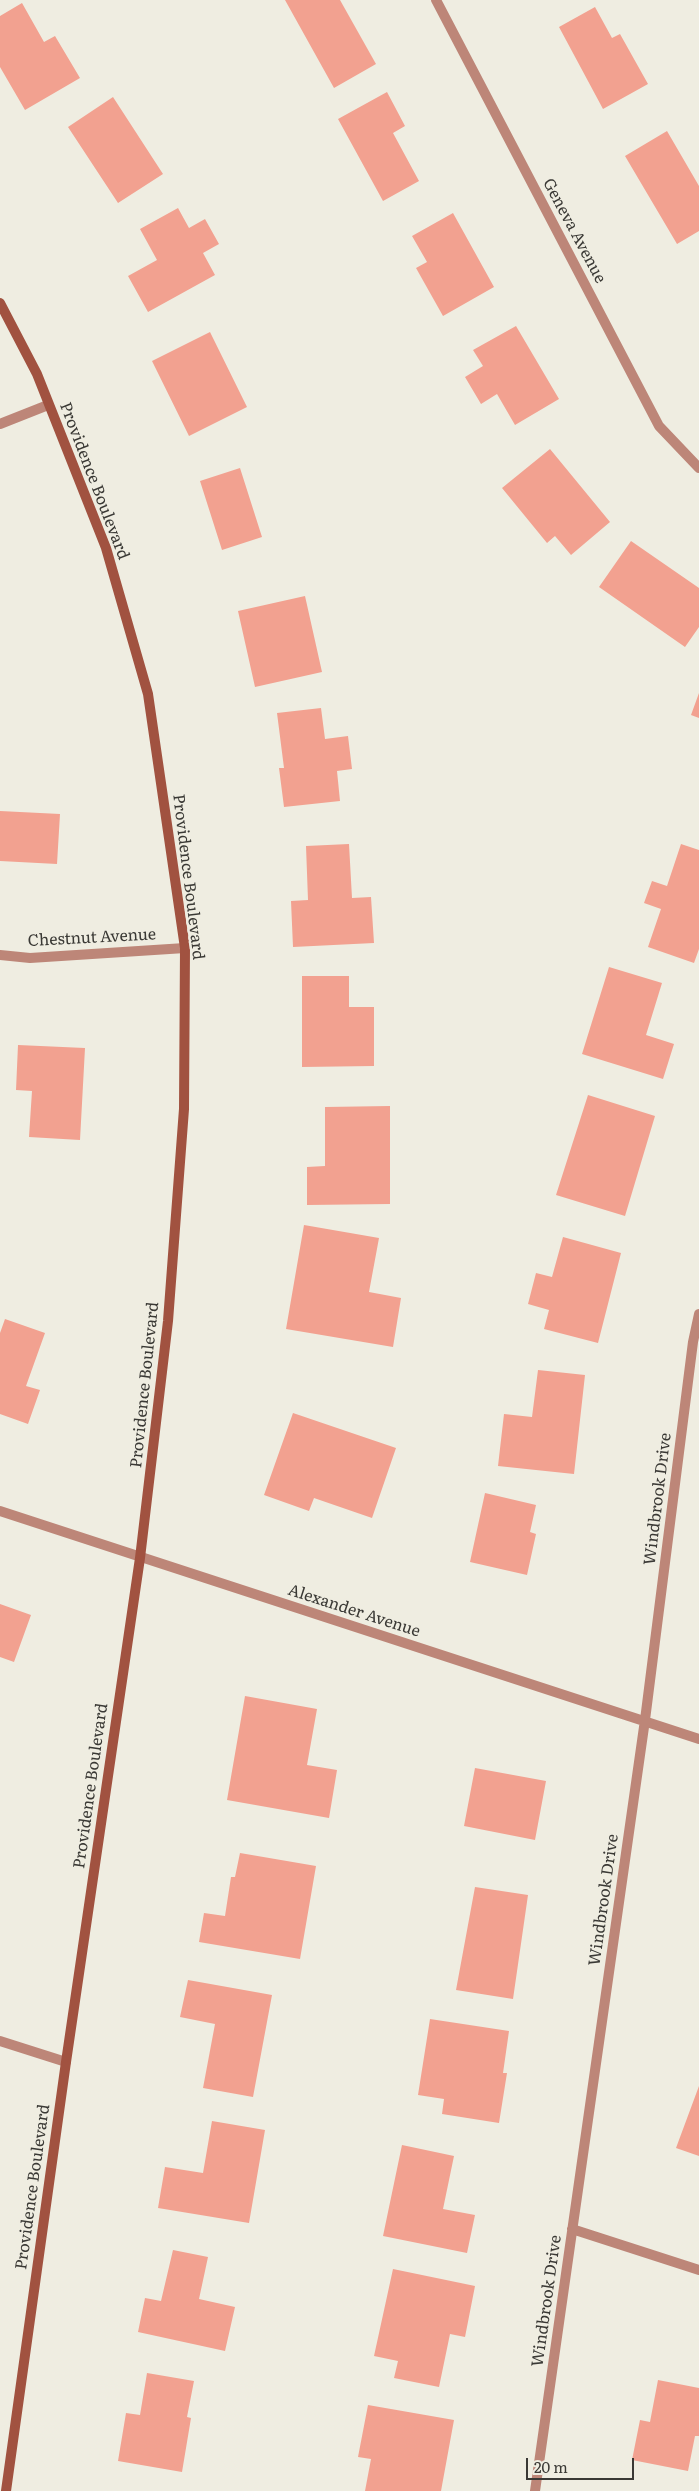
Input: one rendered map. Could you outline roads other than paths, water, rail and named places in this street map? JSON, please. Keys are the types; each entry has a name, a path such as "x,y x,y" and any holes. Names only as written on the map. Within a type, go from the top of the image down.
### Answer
{"main road":[{"name":"Providence Boulevard","path":"2,310 37,374 106,548 148,694 185,948 184,1109 168,1322 140,1558 66,2062 6,2491"}],"street":[{"name":"Geneva Avenue","path":"436,0 660,426 699,468"},
{"path":"0,424 48,405"},
{"name":"Chestnut Avenue","path":"0,955 30,958 185,948"},
{"name":"Windbrook Drive","path":"536,2491 645,1720 693,1342 699,1314"},
{"name":"Alexander Avenue","path":"0,1511 699,1739"},
{"path":"0,2041 66,2062"},
{"path":"572,2229 699,2270"}]}
